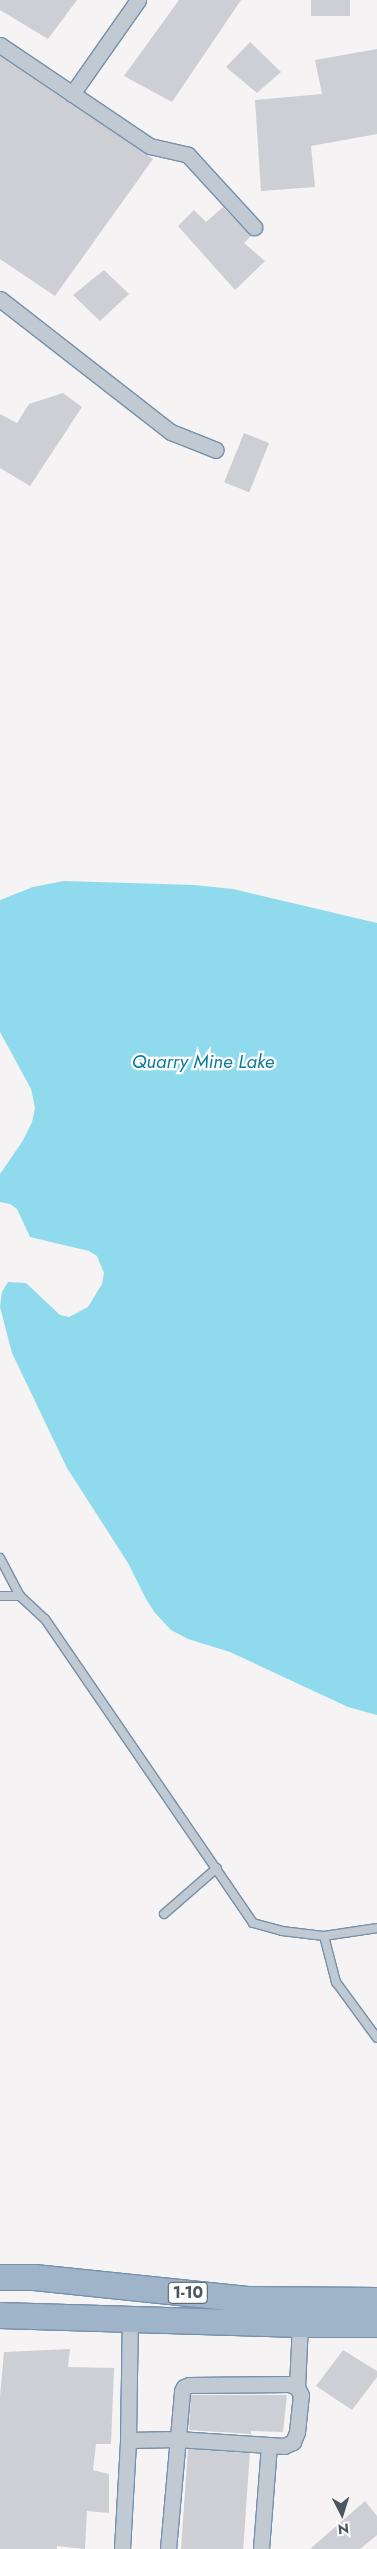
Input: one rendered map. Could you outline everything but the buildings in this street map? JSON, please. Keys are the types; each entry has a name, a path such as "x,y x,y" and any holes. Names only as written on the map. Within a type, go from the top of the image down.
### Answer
{"highway":[{"name":"1-10","path":"0,2277 34,2277 248,2299 377,2300"},
{"name":"1-10","path":"0,2315 130,2317 300,2324 377,2324"}],"street":[{"path":"72,94 138,0"},
{"path":"0,45 150,146 188,155 254,227"},
{"path":"0,299 172,432 216,450"},
{"path":"122,2549 128,2440 130,2317"},
{"path":"128,2440 177,2439 284,2446 293,2442 297,2432 301,2395 297,2387 300,2324"},
{"path":"168,2549 177,2439 184,2386 189,2384 289,2384 297,2387"},
{"path":"261,2549 269,2445"}],"lane":[{"path":"0,1558 20,1596 45,1619 253,1923 282,1932 324,1936 377,1928"},
{"path":"0,1596 20,1596"},
{"path":"164,1914 217,1868"},
{"path":"324,1936 336,1982 377,2038"}],"water":[{"name":"Quarry Mine Lake","path":"64,881 194,885 233,889 377,923 377,1715 348,1707 230,1652 188,1639 171,1630 155,1613 146,1599 128,1563 67,1468 12,1353 0,1307 2,1292 8,1282 26,1283 60,1315 69,1317 88,1307 102,1284 104,1273 97,1256 89,1251 30,1237 17,1209 10,1204 0,1202 0,1174 22,1142 32,1122 35,1108 31,1089 0,1032 0,900 33,887"}]}
